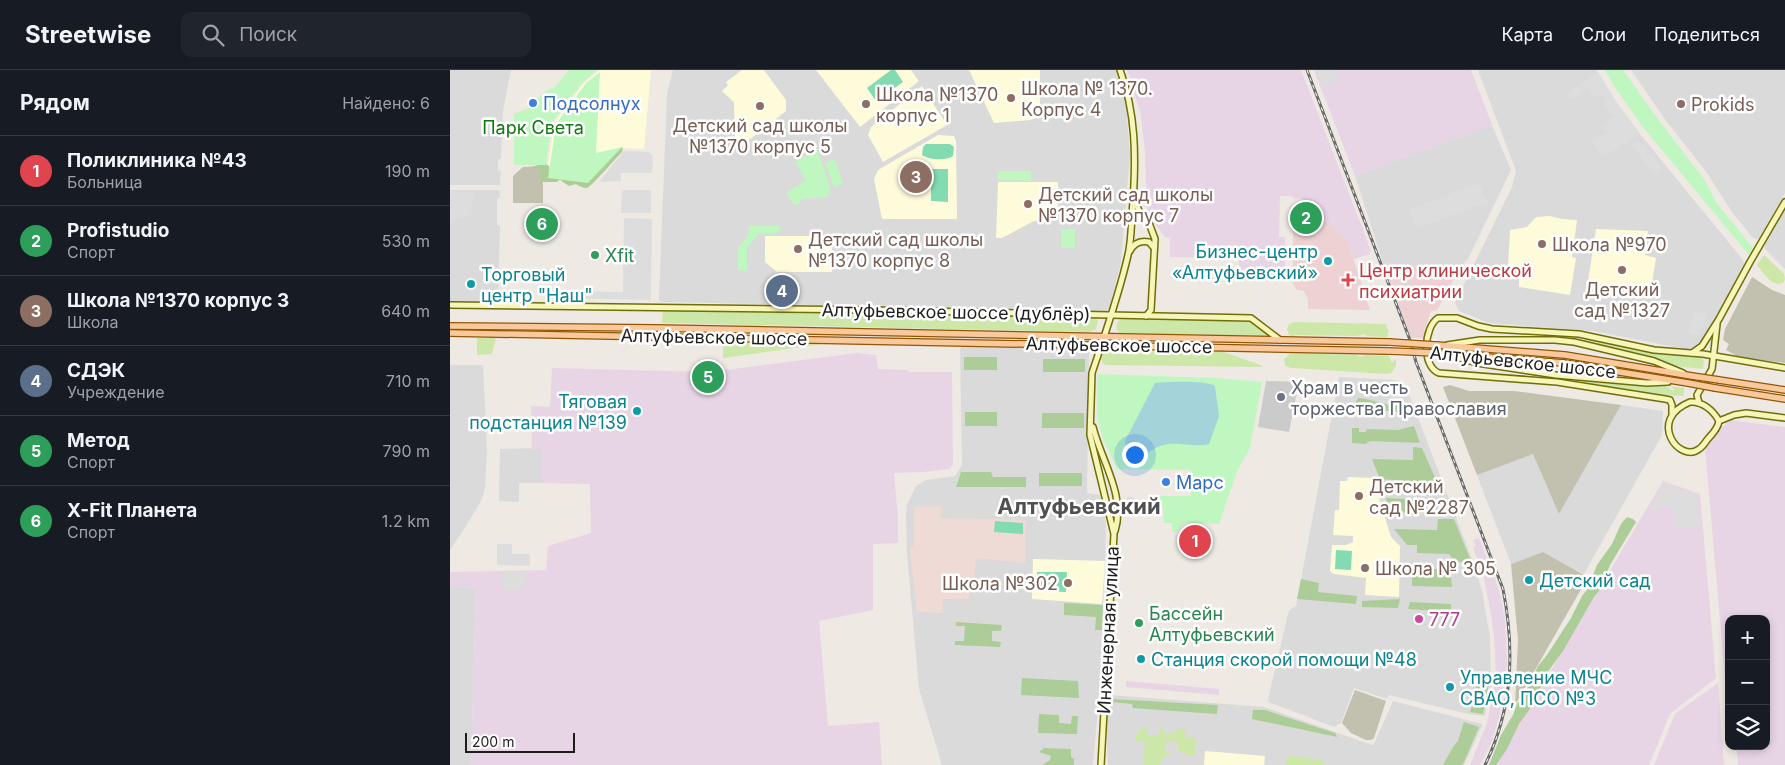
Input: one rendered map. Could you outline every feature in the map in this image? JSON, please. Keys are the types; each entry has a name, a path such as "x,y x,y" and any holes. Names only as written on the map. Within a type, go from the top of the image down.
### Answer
{"main road":[{"name":"Инженерная улица","path":"1114,534 1090,435 1092,377 1129,253 1135,149 1134,127 1128,94 1120,70"},
{"path":"1133,195 1139,212 1149,223 1155,239 1152,310 1146,316"},
{"path":"1689,353 1696,351 1702,346 1785,202"},
{"path":"1129,253 1136,244 1142,241 1151,243 1156,250"},
{"path":"1152,302 1154,310 1161,317"},
{"name":"Алтуфьевское шоссе (дублёр)","path":"450,304 962,311 1251,318 1280,340"},
{"path":"1719,421 1717,428 1699,449 1689,452 1682,450 1671,439 1668,424 1672,414 1670,400 1552,382 1442,374 1430,367 1428,357 1429,333 1432,324 1441,317 1457,318 1492,329 1556,332 1592,337 1654,350 1703,354 1785,368"},
{"path":"1700,403 1698,395 1712,368 1715,356 1716,329 1719,319"},
{"name":"Алтуфьевское шоссе","path":"450,326 1389,342 1565,355 1785,390"},
{"path":"1556,332 1585,344"},
{"name":"Алтуфьевское шоссе","path":"450,333 1439,353 1552,362 1608,369 1785,399"},
{"path":"1439,345 1480,340 1555,340 1592,337"},
{"path":"1555,340 1585,344 1654,361 1689,375"},
{"path":"1439,353 1477,364 1556,375 1646,383 1685,383"},
{"path":"1703,354 1712,368"},
{"path":"1556,375 1591,387"},
{"path":"1552,382 1587,378"},
{"path":"1672,414 1690,402 1700,403 1708,408 1719,421"},
{"name":"Инженерная улица","path":"1091,412 1094,432 1115,492 1117,514 1114,534 1101,765"},
{"path":"1719,421 1746,413 1785,418"}],"shaded area":[{"path":"450,70 511,70 503,110 501,158 498,160 498,170 501,171 500,185 450,185"},
{"path":"600,70 651,70 644,149 624,148 591,184 546,180 554,123 584,83"},
{"path":"673,70 1115,70 1126,107 1130,154 1121,262 1109,309 1105,311 662,302 659,300 667,94"},
{"name":"Детский сад школы №1370 корпус 5","path":"742,70 764,70 786,100 786,111 740,147 735,146 734,102 722,91 728,85 726,82"},
{"name":"Школа №1370 корпус 1","path":"816,70 911,70 919,81 860,127"},
{"name":"Школа № 1370. Корпус 4","path":"969,70 1040,70 1040,115 1031,120 994,123"},
{"path":"1127,70 1301,70 1364,232 1370,254 1354,259 1347,240 1337,229 1306,209 1307,202 1298,197 1296,199 1290,196 1280,196 1279,237 1285,237 1285,277 1239,276 1239,258 1170,257 1170,238 1165,237 1147,214 1145,151 1140,109"},
{"path":"1314,70 1471,70 1492,125 1355,176"},
{"path":"1336,70 1340,79 1322,86 1316,71"},
{"path":"1478,70 1596,70 1640,134 1743,260 1744,265 1698,348 1690,350 1593,331 1489,323 1459,311 1455,303 1512,187 1516,171"},
{"path":"1631,70 1785,70 1785,193 1760,238 1752,237 1732,212 1707,173 1664,118"},
{"path":"1598,72 1617,103 1640,134 1602,158 1592,141 1608,132 1606,129 1603,131 1602,128 1608,124 1606,121 1613,117 1604,104 1606,102 1601,94 1593,98 1587,89 1570,100 1566,94"},
{"path":"922,86 947,125 883,162 868,135 871,127"},
{"path":"1492,125 1511,170 1468,259 1459,269 1383,263 1355,176"},
{"path":"938,135 954,136 956,141 957,219 882,219 874,179 878,170"},
{"path":"1639,140 1647,149 1646,152 1649,156 1652,155 1663,169 1660,173 1655,175 1632,145"},
{"path":"624,151 649,152 653,156 652,173 621,173 621,181 599,182"},
{"path":"543,166 543,203 513,203 513,176 523,167"},
{"name":"Детский сад школы №1370 корпус 7","path":"998,182 1058,182 1058,220 1034,221 1002,238 996,238"},
{"path":"1475,184 1483,189 1481,193 1488,200 1487,204 1416,229 1409,210"},
{"path":"450,190 498,190 500,192 500,197 497,199 497,225 500,226 498,300 495,303 450,302"},
{"path":"622,190 651,190 651,213 621,213"},
{"path":"450,191 474,192 471,215 457,219 450,225"},
{"path":"1293,208 1305,208 1337,229 1345,240 1347,239 1370,310 1308,309 1308,300 1304,291 1297,290 1293,284"},
{"path":"1785,209 1785,269 1765,249 1765,245"},
{"name":"Школа №970","path":"1550,216 1577,220 1572,257 1576,258 1570,295 1519,287 1519,271 1508,267 1510,230 1527,227 1536,217"},
{"path":"624,218 652,219 651,300 558,298 558,291 623,292"},
{"name":"Детский сад №1327","path":"1596,229 1648,231 1645,255 1656,258 1651,290 1640,288 1639,291 1588,282"},
{"name":"Детский сад школы №1370 корпус 8","path":"765,236 832,236 832,272 777,272 765,262"},
{"path":"1383,263 1459,269 1438,309 1431,311 1423,339 1411,338"},
{"path":"1752,277 1772,290 1785,295 1785,363 1739,357 1726,350 1729,344 1723,340 1725,329"},
{"path":"1694,312 1708,314 1699,336 1689,333"},
{"path":"962,347 1086,349 1089,352 1087,493 1100,495 1105,512 1106,533 1099,697 1093,765 942,765 919,689 907,554 906,517 907,504 916,486 926,480 955,476 962,465 960,350"},
{"path":"857,353 876,355 878,369 908,370 909,372 952,372 953,464 950,469 894,473 898,543 873,544 873,610 819,621 828,726 879,722 882,765 471,765 476,588 450,587 450,572 546,570 548,546 591,533 590,484 542,483 542,449 532,449 531,406 550,407 552,368 710,372"},
{"path":"450,365 483,365 487,450 485,488 481,501 450,550"},
{"path":"1339,377 1394,380 1402,382 1407,389 1475,567 1482,591 1490,637 1491,680 1485,716 1468,714 1389,695 1387,699 1354,688 1341,723 1334,727 1269,702 1268,699 1289,610 1296,606"},
{"path":"1266,381 1299,382 1289,432 1258,427"},
{"path":"1450,385 1469,391 1514,391 1621,405 1559,514 1533,454 1477,475 1443,387"},
{"path":"1621,405 1663,411 1662,435 1584,574 1543,552 1511,564 1477,475 1533,453 1559,513"},
{"path":"1729,420 1785,427 1785,765 1738,765 1736,750 1770,750 1770,615 1725,615 1725,679 1705,447"},
{"path":"542,448 542,483 519,483 519,502 499,501 500,449"},
{"path":"1348,477 1373,478 1391,537 1400,546 1399,597 1365,595 1366,578 1334,574 1330,571 1332,545 1346,545 1353,542 1353,536 1333,535 1335,510 1339,510 1340,481 1347,481"},
{"path":"1663,481 1700,494 1716,678 1670,714 1649,765 1495,765"},
{"path":"1664,483 1697,495 1700,526 1675,528 1672,507 1650,509"},
{"path":"1127,497 1134,497 1135,501 1152,501 1152,509 1133,509 1133,513 1127,513"},
{"path":"941,506 941,518 1026,520 1025,563 976,558 973,586 970,585 969,599 943,599 942,613 917,612 910,548 914,547 914,507"},
{"path":"1479,538 1499,590 1505,619 1507,664 1500,713 1492,741 1480,765 1470,765 1487,723 1496,679 1491,615 1484,578 1473,547 1476,546 1473,540"},
{"path":"497,544 512,544 512,554 530,554 530,566 497,565"},
{"path":"1543,552 1588,577 1515,705 1518,640 1511,564"},
{"name":"Школа №302","path":"1033,559 1105,561 1102,604 1032,599"},
{"path":"502,572 525,572 525,590 502,589"},
{"path":"450,587 476,588 471,765 450,765"},
{"path":"1126,681 1219,689 1219,695 1126,687"},
{"path":"1718,683 1724,765 1654,765 1675,714"},
{"path":"1355,690 1386,701 1374,738 1371,740 1366,740 1351,733 1342,723"},
{"path":"1110,695 1264,707 1372,745 1393,701 1482,724 1482,726 1464,765 1108,765 1106,723"},
{"path":"1205,751 1265,756 1264,765 1204,765"}],"green space":[{"name":"Парк Света","path":"569,70 597,70 582,83 552,122 546,165 514,165 514,114 534,106 537,99 546,91 555,87"},
{"path":"891,70 895,70 903,82 876,101 867,88"},
{"path":"1605,70 1623,70 1704,179 1717,204 1753,248 1749,255 1643,127"},
{"path":"600,72 596,153 622,147 588,183 548,178 556,124 586,83"},
{"path":"926,144 950,144 954,147 953,156 942,159 925,157 922,155 923,147"},
{"path":"622,147 622,152 587,188 576,184 569,186 560,180 556,182 541,182 540,169 532,167 544,163 549,166 550,171 604,163"},
{"path":"817,150 830,186 828,197 802,199 798,205 793,204 786,193 806,180 795,162"},
{"path":"835,159 843,184 834,187 825,163"},
{"path":"931,169 948,169 948,202 931,201"},
{"path":"998,171 1031,171 1031,181 998,180"},
{"path":"749,226 779,226 779,233 759,234 747,248 747,271 738,270 738,248 748,236"},
{"path":"1061,229 1075,229 1075,248 1061,248"},
{"path":"1764,255 1784,274 1785,279 1783,283 1779,284 1771,281 1757,265"},
{"path":"663,309 1094,318 1098,322 1096,329 1089,332 662,323"},
{"path":"1121,319 1250,321 1272,336 1120,333 1117,330 1117,325"},
{"path":"1294,322 1384,324 1387,325 1386,328 1389,330 1387,337 1367,336 1365,334 1357,336 1294,335 1293,337 1289,335 1287,330 1289,324"},
{"path":"477,338 496,338 492,354 477,355"},
{"path":"1584,338 1644,351 1699,356 1704,361 1703,369 1675,366 1645,356 1589,342 1584,340"},
{"path":"723,342 832,342 723,358"},
{"path":"1109,349 1221,351 1263,366 1103,364 1101,359 1104,351"},
{"path":"1291,353 1357,355 1359,357 1366,355 1389,356 1392,363 1396,359 1396,366 1391,373 1386,374 1291,368 1285,366 1284,359"},
{"path":"964,357 997,357 997,370 964,370"},
{"path":"1043,359 1085,359 1085,372 1043,372"},
{"path":"1097,374 1216,378 1262,382 1250,448 1237,471 1219,524 1184,523 1176,532 1172,532 1172,523 1164,523 1163,508 1155,507 1155,496 1191,496 1191,470 1117,469 1103,439 1097,417"},
{"path":"1582,382 1640,386 1666,386 1673,391 1674,389 1669,386 1684,388 1684,396 1662,396 1583,384"},
{"path":"1358,398 1398,406 1404,405 1406,408 1400,412 1361,409 1355,403"},
{"path":"965,412 997,412 997,426 965,426"},
{"path":"1042,413 1084,413 1084,428 1042,428"},
{"path":"1414,426 1420,443 1370,441 1365,444 1352,443 1352,428 1359,428 1359,432 1366,432 1367,429 1398,430"},
{"path":"1413,447 1422,448 1440,489 1428,492 1423,482 1380,479 1372,459 1413,460"},
{"path":"961,472 991,472 993,477 1026,477 1026,487 956,487"},
{"path":"1039,473 1082,473 1082,486 1039,486"},
{"path":"1386,498 1424,500 1428,513 1389,512"},
{"path":"1627,517 1636,522 1610,565 1599,591 1563,651 1547,673 1534,703 1519,724 1507,749 1496,765 1489,765 1501,735 1538,666 1571,618 1587,590 1597,565 1612,544 1621,524"},
{"path":"1438,519 1454,519 1471,561 1456,562 1449,554 1417,553 1417,545 1407,545 1394,529 1437,530"},
{"path":"995,521 1023,523 1023,534 994,532"},
{"path":"1336,550 1352,551 1351,570 1335,569"},
{"path":"1412,568 1450,570 1452,587 1412,586"},
{"path":"1037,572 1067,572 1066,592 1037,591"},
{"path":"1301,579 1319,583 1318,592 1357,596 1356,604 1297,599"},
{"path":"1400,599 1398,608 1362,607 1362,601"},
{"path":"1410,602 1451,604 1451,612 1408,609"},
{"path":"1064,603 1103,605 1102,630 1095,630 1096,617 1064,615"},
{"path":"956,622 1002,625 1001,631 992,631 992,641 1001,642 1000,647 955,645 955,641 964,641 965,626 956,626"},
{"path":"1480,672 1489,673 1489,684 1483,714 1470,712"},
{"path":"1022,678 1078,681 1079,698 1021,695"},
{"path":"1112,699 1218,705 1217,714 1133,708 1132,704 1112,702"},
{"path":"1253,710 1265,710 1335,733 1337,737 1252,719"},
{"path":"1039,714 1059,715 1059,723 1071,724 1072,716 1078,716 1077,734 1038,733"},
{"path":"1464,722 1479,727 1464,762 1462,765 1443,765 1458,741"},
{"path":"1143,727 1148,727 1148,735 1159,735 1160,728 1164,728 1164,733 1174,733 1175,729 1186,729 1186,738 1195,738 1195,756 1185,756 1185,751 1178,751 1177,742 1166,742 1166,752 1173,752 1164,756 1159,765 1143,765 1145,742 1136,742 1136,734"},
{"path":"1044,748 1071,749 1074,765 1042,765 1050,760 1051,756 1039,752"},
{"path":"1288,755 1325,761 1323,765 1285,765"}],"water":[{"path":"1195,382 1215,386 1219,416 1209,444 1166,444 1138,458 1130,455 1125,441 1155,383"}],"pier":[{"path":"1389,338 1436,339 1436,357 1389,356"}],"railway":[{"path":"1307,70 1503,589 1509,634 1509,678 1501,722 1485,765"}],"place":[{"name":"Школа № 1370. Корпус 4","path":"1011,98"},
{"name":"Подсолнух","path":"533,103"},
{"name":"Школа №1370 корпус 1","path":"866,104"},
{"name":"Prokids","path":"1681,104"},
{"name":"Детский сад школы №1370 корпус 5","path":"760,106"},
{"name":"Школа №1370 корпус 3","path":"916,177"},
{"name":"Детский сад школы №1370 корпус 7","path":"1028,204"},
{"name":"Profistudio","path":"1306,218"},
{"name":"X-Fit Планета","path":"542,224"},
{"name":"Школа №970","path":"1542,244"},
{"name":"Детский сад школы №1370 корпус 8","path":"798,249"},
{"name":"Xfit","path":"595,255"},
{"name":"Бизнес-центр «Алтуфьевский»","path":"1328,261"},
{"name":"Детский сад №1327","path":"1622,270"},
{"name":"Центр клинической психиатрии","path":"1348,280"},
{"name":"Торговый центр \"Наш\"","path":"471,284"},
{"name":"СДЭК","path":"782,291"},
{"name":"Метод","path":"708,377"},
{"name":"Храм в честь торжества Православия","path":"1281,397"},
{"name":"Тяговая подстанция №139","path":"637,411"},
{"name":"Марс","path":"1166,482"},
{"name":"Детский сад №2287","path":"1359,496"},
{"name":"Поликлиника №43","path":"1195,541"},
{"name":"Школа № 305","path":"1365,568"},
{"name":"Детский сад","path":"1529,580"},
{"name":"Школа №302","path":"1068,583"},
{"name":"777","path":"1419,619"},
{"name":"Бассейн Алтуфьевский","path":"1139,623"},
{"name":"Станция скорой помощи №48","path":"1141,659"},
{"name":"Управление МЧС СВАО, ПСО №3","path":"1450,687"}],"district":[{"name":"Алтуфьевский","path":"1079,506"}]}
